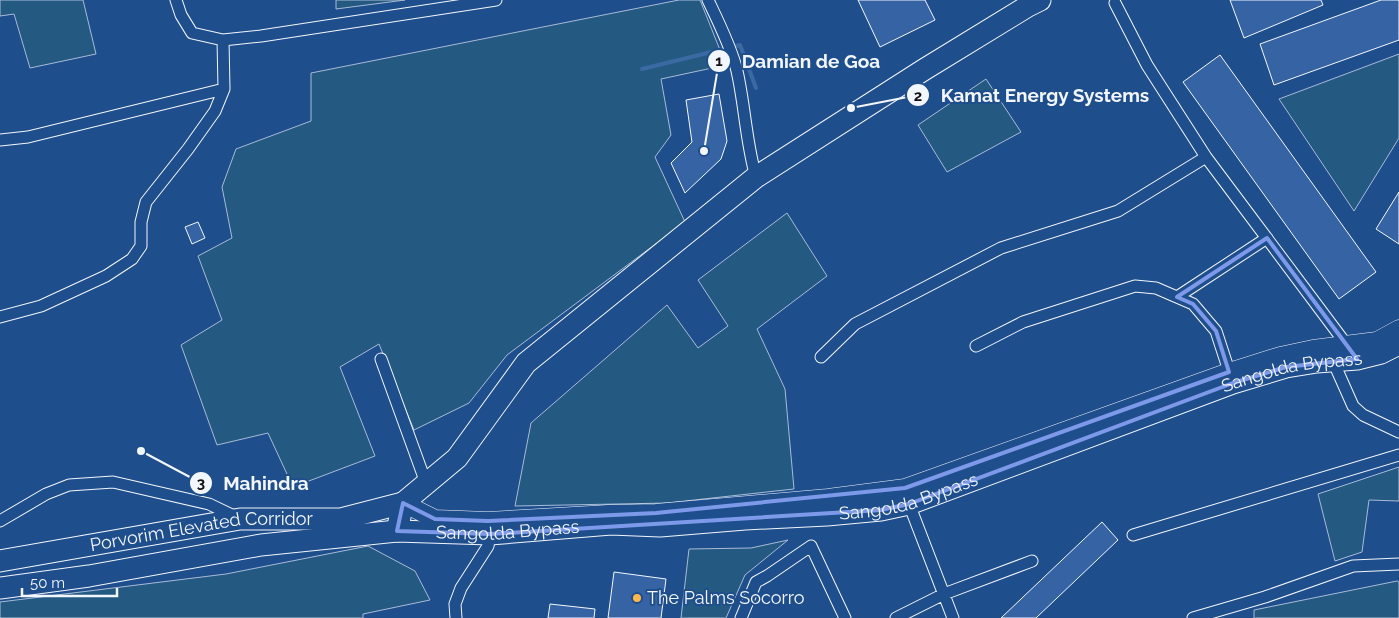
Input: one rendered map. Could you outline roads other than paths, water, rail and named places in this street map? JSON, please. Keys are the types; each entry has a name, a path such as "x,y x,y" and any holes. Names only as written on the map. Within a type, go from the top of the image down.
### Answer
{"highway":[{"path":"396,531 403,503 457,458 526,363 756,177 925,69 1040,0"},
{"name":"Sangolda Bypass","path":"0,588 88,576 261,545 396,531 490,534 611,524 660,526 880,510 909,504 1231,377 1333,361 1352,352 1381,353 1399,344"},
{"name":"Porvorim Elevated Corridor","path":"0,561 240,519 341,519 403,503"}],"main road":[{"name":"Sangolda Bypass","path":"403,503 435,519 488,522 608,514 656,513 828,498 905,488 1231,377 1280,356 1313,349 1352,352 1399,329"}],"street":[{"path":"176,0 181,15 192,33 223,40 261,36 496,0"},
{"path":"708,0 737,70 750,158 756,177"},
{"path":"1115,3 1147,65 1206,157 1352,352"},
{"path":"0,317 41,306 106,276 132,259 141,246 141,222 146,202 215,111 224,89 223,40"},
{"path":"0,140 28,137 224,89"},
{"path":"821,357 855,324 1001,248 1118,211 1206,157"},
{"path":"1177,297 1267,238"},
{"path":"976,346 1023,322 1136,286 1156,288 1193,304 1216,331 1231,377"},
{"path":"381,358 426,483"},
{"path":"1333,361 1353,406 1363,415 1399,432"},
{"path":"1133,535 1399,455"},
{"path":"0,521 46,494 69,485 113,482 209,504 240,519"},
{"path":"909,504 953,618"},
{"path":"456,618 455,604 461,588 488,546 490,534"},
{"path":"741,618 756,582 811,546 845,618"},
{"path":"896,618 944,594 1032,561"},
{"path":"1193,618 1264,597 1353,566 1399,564"}],"waterway":[{"path":"642,69 740,45 756,88"}],"place":[{"name":"Kamat Energy Systems","path":"851,108"},
{"name":"Damian de Goa","path":"704,151"},
{"name":"Mahindra","path":"141,451"},
{"name":"The Palms Socorro","path":"637,598"}]}
